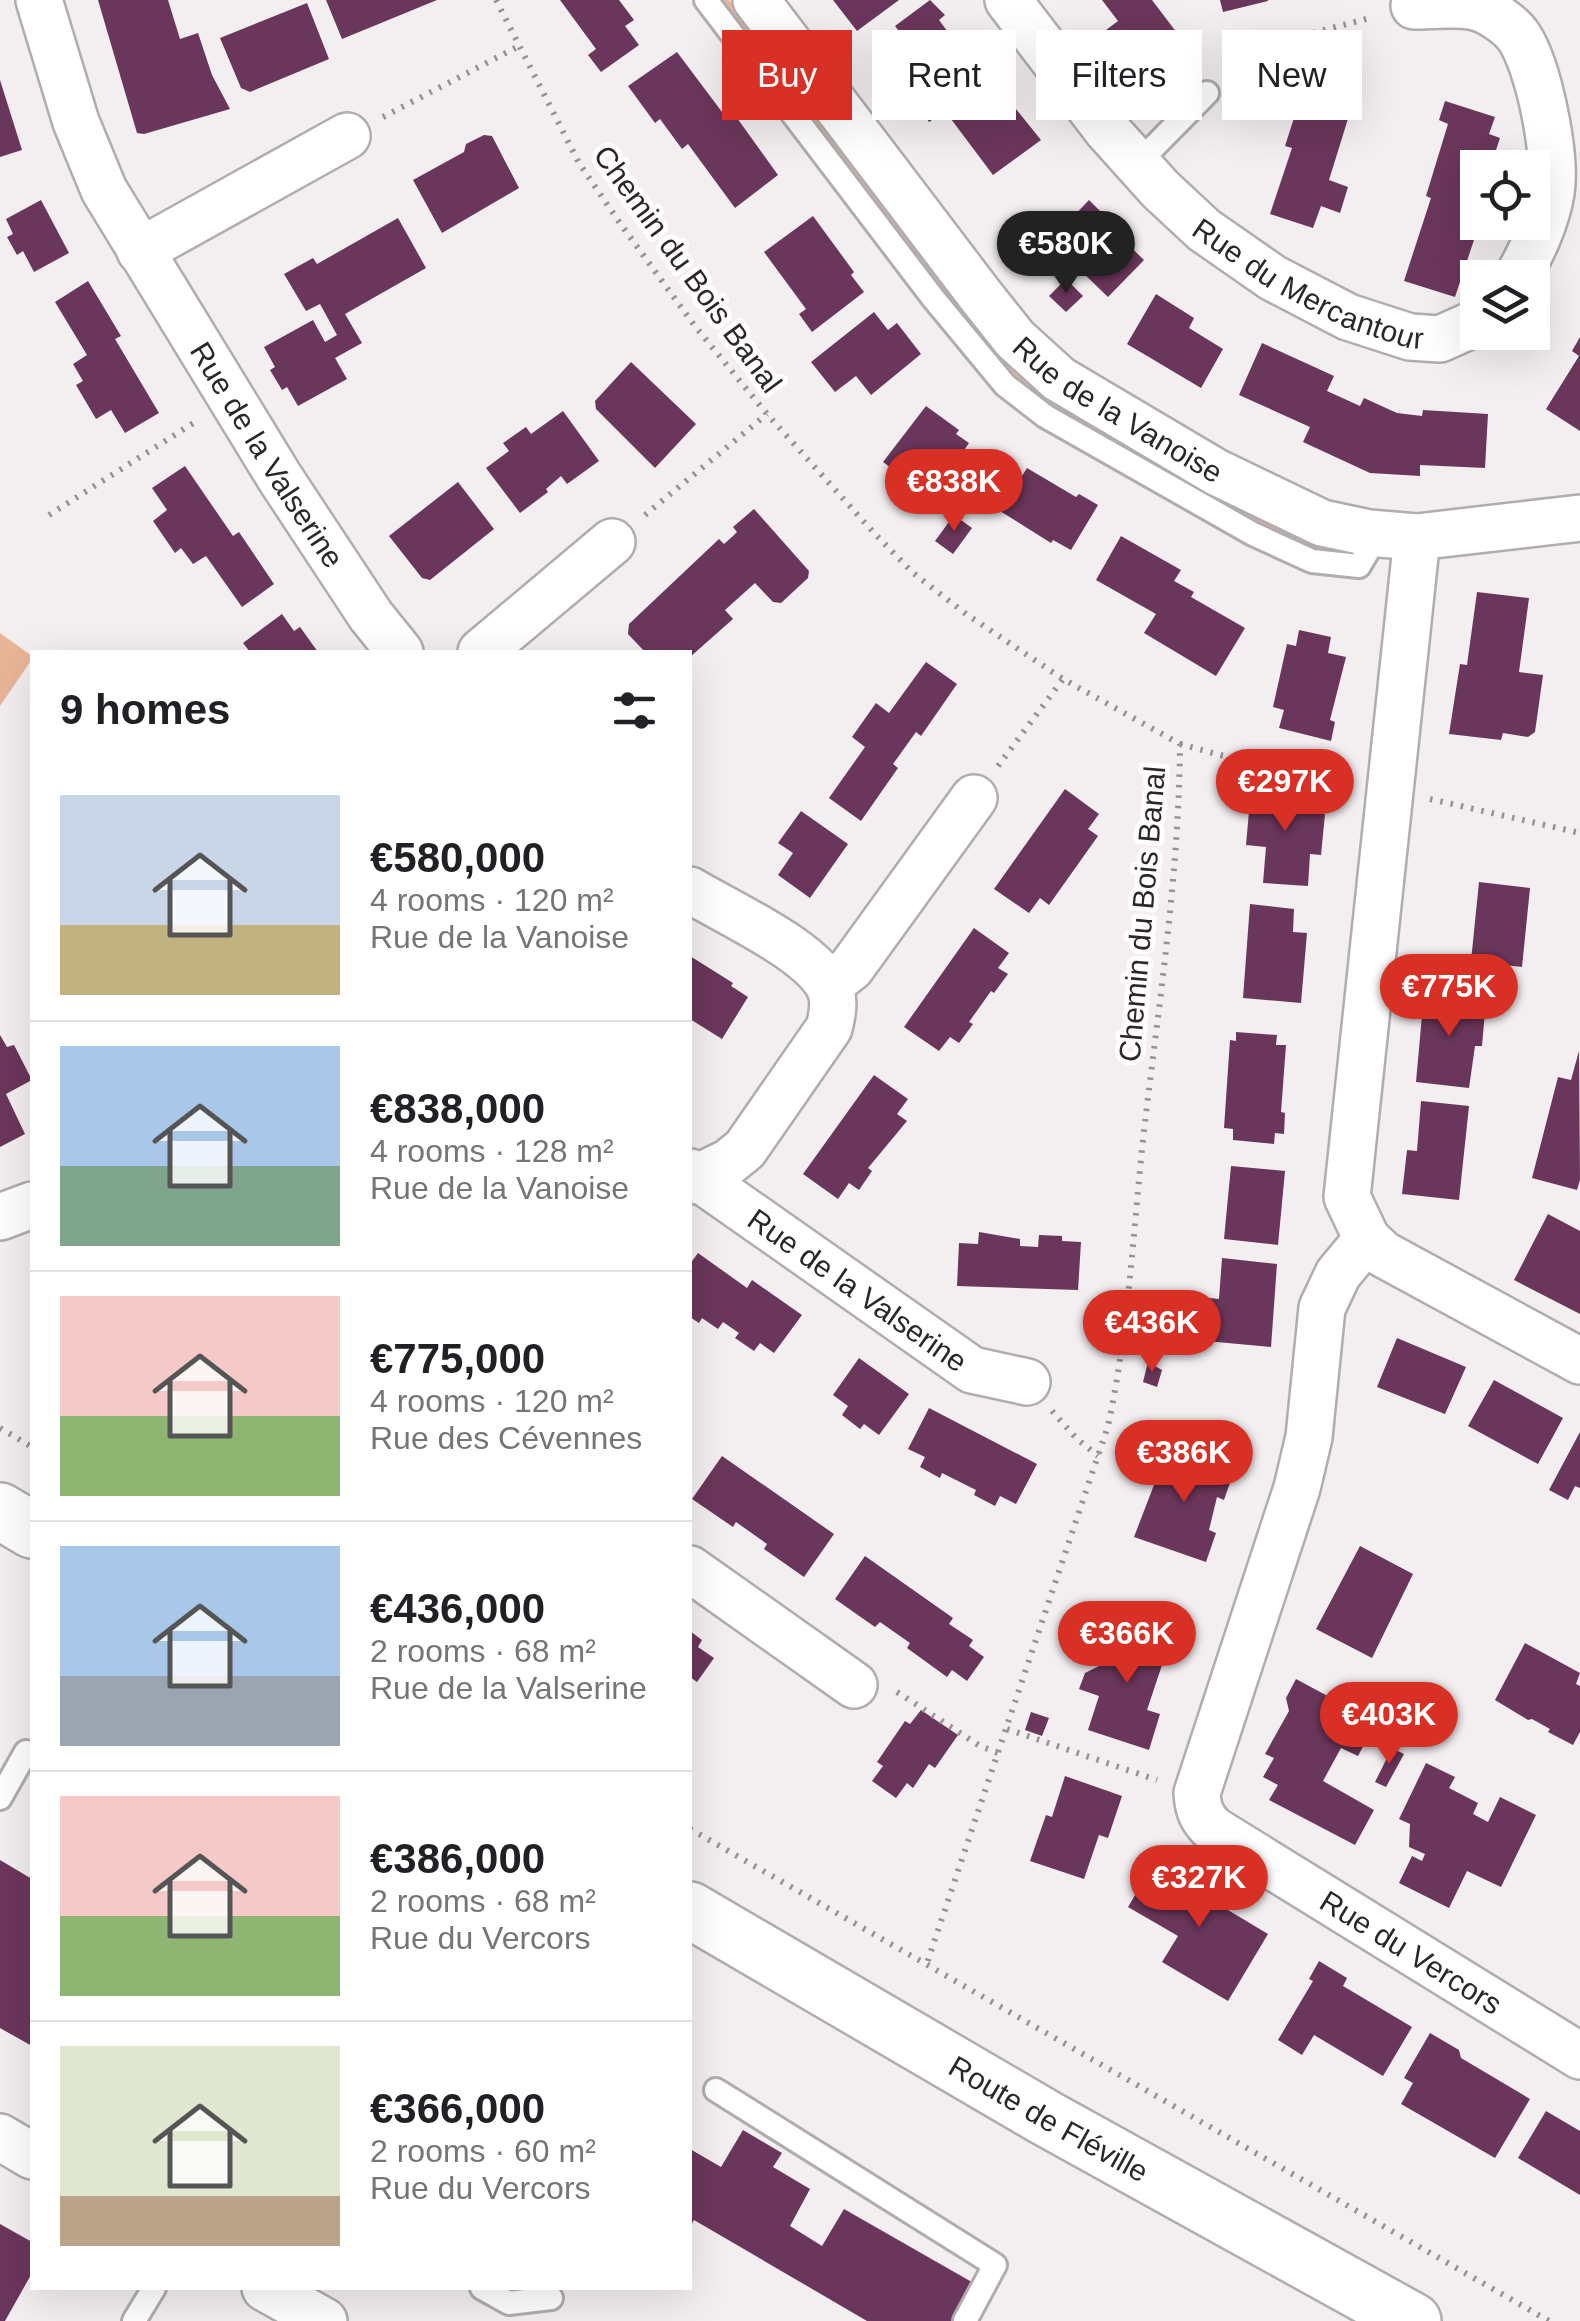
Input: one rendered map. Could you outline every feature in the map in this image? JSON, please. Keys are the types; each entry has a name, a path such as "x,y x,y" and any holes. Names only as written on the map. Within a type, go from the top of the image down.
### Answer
{"street":[{"name":"Rue de la Valserine","path":"39,0 76,122 104,190 300,509 398,650"},
{"name":"Rue de la Vanoise","path":"756,0 980,295 1038,362 1059,379 1266,499 1322,523 1397,535 1580,518"},
{"name":"Rue du Mercantour","path":"1008,0 1106,130 1204,230 1274,278 1348,317 1410,338 1440,338 1460,330"},
{"path":"1414,6 1477,7 1501,20 1561,91 1551,151 1552,192 1536,243 1526,260"},
{"path":"140,252 347,136"},
{"path":"1397,535 1414,581 1347,1178 1348,1197 1367,1240 1406,1269 1580,1361"},
{"path":"483,650 612,542"},
{"path":"692,891 810,960 829,985 851,968 974,798"},
{"name":"Rue de la Valserine","path":"692,1177 729,1162 745,1149 829,1028 834,1007 829,985"},
{"name":"Rue de la Valserine","path":"692,1177 972,1370 1027,1382"},
{"path":"0,1217 30,1206"},
{"path":"1197,1793 1298,1488 1309,1437 1322,1308 1338,1274 1367,1240"},
{"path":"0,1511 30,1529"},
{"path":"692,1570 854,1684"},
{"name":"Rue du Vercors","path":"1197,1793 1202,1819 1214,1830 1580,2056"},
{"name":"Route de Fléville","path":"692,1911 1046,2118 1413,2321"},
{"path":"0,2137 30,2155"},
{"path":"269,2290 324,2321"}],"lane":[{"path":"706,0 933,298 1005,385 1032,406 1253,534 1312,561 1360,566 1397,535"},
{"path":"1138,162 1207,94"},
{"path":"0,1798 26,1752 30,1755"},
{"path":"716,2090 995,2265 965,2321"},
{"path":"134,2321 153,2290"},
{"path":"486,2290 508,2302 550,2298"}],"path":[{"name":"Chemin du Bois Banal","path":"496,0 579,162 694,325 767,414 912,572 966,614 1064,679 1180,744 1170,917 1121,1366 1098,1456 926,1966"},
{"path":"1207,94 1252,49 1414,6"},
{"path":"347,136 519,46"},
{"path":"49,515 231,398"},
{"path":"612,542 767,414"},
{"path":"974,798 1064,679"},
{"path":"1027,1382 1076,1438 1098,1456"},
{"path":"0,1428 30,1446"},
{"path":"854,1684 893,1690 980,1746 998,1753"},
{"path":"1007,1729 1197,1793"},
{"path":"692,1830 1550,2321"}],"shaded area":[{"path":"721,0 729,0 752,30 744,30"},
{"path":"813,120 822,120 1051,399 1041,398 996,359"},
{"path":"1069,410 1281,529 1323,545 1317,551 1270,532 1073,420"},
{"path":"0,633 30,655 30,662 0,706"}],"building":[{"path":"98,0 168,0 180,39 198,33 212,75 230,109 137,133"},
{"path":"326,0 437,0 342,39"},
{"path":"560,0 619,0 634,20 625,26 639,45 601,72 588,55 596,49"},
{"path":"833,0 899,0 857,31"},
{"path":"930,0 945,15 939,20 946,30 898,30 895,26"},
{"path":"1102,0 1152,0 1175,30 1106,30 1118,21"},
{"path":"1220,0 1268,0 1268,1 1223,12"},
{"path":"307,3 329,59 250,92 241,88 220,38"},
{"path":"677,52 722,112 722,120 738,120 778,175 735,208 688,144 682,149 660,119 655,123 628,86"},
{"path":"0,80 22,150 0,157"},
{"path":"1445,101 1495,117 1489,134 1500,138 1496,150 1460,150 1460,240 1474,240 1467,260 1460,260 1455,297 1404,281 1431,198 1426,196 1448,124 1439,120"},
{"path":"1016,109 1041,140 993,175 952,120 1016,120"},
{"path":"1293,120 1348,120 1329,180 1348,187 1340,213 1321,206 1313,228 1270,214 1292,148 1285,146"},
{"path":"484,135 492,136 519,188 442,233 413,180 464,152 466,144"},
{"path":"41,200 69,253 34,272 23,251 17,255 7,237 13,234 6,219"},
{"path":"1089,200 1109,220 1106,223 1144,260 1108,297 1050,241"},
{"path":"813,216 864,292 812,332 799,314 806,309 764,252"},
{"path":"398,218 426,268 345,314 362,343 335,358 347,379 298,406 270,370 275,367 264,347 313,320 325,342 337,335 320,304 306,311 284,274 313,258 317,264"},
{"path":"1066,279 1083,296 1066,312 1049,296"},
{"path":"88,281 121,336 115,339 159,413 125,433 111,410 96,419 76,385 83,381 73,364 87,355 55,302"},
{"path":"1156,294 1194,318 1189,328 1223,349 1201,388 1127,344"},
{"path":"874,312 888,330 897,323 921,354 871,395 856,376 835,392 811,362"},
{"path":"1580,337 1580,431 1546,409 1579,356 1572,351"},
{"path":"1262,343 1334,376 1327,391 1360,406 1364,398 1397,413 1422,416 1423,410 1488,414 1485,468 1420,465 1420,476 1370,473 1303,442 1310,427 1239,395"},
{"path":"631,362 696,424 655,468 596,409 595,401"},
{"path":"926,406 959,430 956,434 969,443 962,453 988,472 954,515 883,462"},
{"path":"563,411 599,461 567,484 561,476 546,489 548,492 520,513 486,468 509,451 503,443 526,427 531,434"},
{"path":"185,466 233,536 239,532 274,584 242,607 206,556 193,564 181,548 175,553 153,521 167,510 152,488"},
{"path":"1027,468 1076,497 1079,494 1098,505 1071,550 1053,540 1051,543 1000,511"},
{"path":"458,482 494,529 430,580 422,578 389,536"},
{"path":"754,509 809,571 808,578 781,603 773,602 755,583 725,610 733,619 692,655 692,650 643,650 628,634 629,624 719,539 724,544 733,536 737,532 733,527"},
{"path":"954,515 972,528 953,554 935,541"},
{"path":"1121,536 1181,570 1174,581 1194,592 1191,597 1245,628 1216,676 1144,633 1156,614 1096,580"},
{"path":"1477,592 1529,598 1519,672 1543,675 1535,732 1528,737 1503,733 1501,740 1449,734 1460,664 1467,665"},
{"path":"282,614 294,631 300,627 317,650 248,650 243,643"},
{"path":"1299,630 1331,637 1328,653 1346,657 1330,720 1335,722 1331,741 1279,728 1284,710 1273,707 1287,644 1296,646"},
{"path":"926,662 957,684 921,736 916,732 893,764 898,768 861,821 829,798 865,747 852,737 876,703 889,713"},
{"path":"1065,789 1099,814 1088,829 1098,836 1049,905 1040,898 1029,913 994,889"},
{"path":"1251,789 1316,795 1314,813 1325,814 1321,855 1310,854 1308,886 1263,883 1266,847 1246,845"},
{"path":"801,811 848,844 810,898 778,875 793,853 778,843"},
{"path":"1479,882 1530,888 1522,967 1471,961"},
{"path":"1250,904 1294,909 1293,932 1307,933 1301,1003 1243,998"},
{"path":"974,928 1009,953 998,968 1008,974 994,993 991,991 959,1043 950,1037 939,1051 904,1027"},
{"path":"692,957 748,997 722,1039 692,1020"},
{"path":"1424,993 1486,1000 1482,1046 1475,1046 1469,1088 1416,1082"},
{"path":"1236,1032 1277,1035 1276,1045 1286,1045 1281,1112 1285,1113 1284,1134 1275,1133 1274,1144 1233,1140 1233,1129 1224,1128 1230,1040 1236,1041"},
{"path":"0,1035 7,1047 14,1045 30,1081 6,1094 25,1134 0,1147"},
{"path":"1579,1051 1577,1190 1532,1178 1558,1077 1571,1080"},
{"path":"874,1075 908,1099 897,1114 907,1121 868,1168 872,1171 859,1190 849,1183 838,1199 803,1174"},
{"path":"1421,1101 1469,1106 1459,1200 1402,1194 1407,1150 1417,1151"},
{"path":"1231,1166 1285,1171 1278,1245 1224,1239"},
{"path":"1548,1214 1580,1231 1580,1314 1514,1280"},
{"path":"979,1232 1020,1239 1020,1246 1038,1247 1039,1235 1081,1242 1078,1290 957,1286 959,1243 978,1244"},
{"path":"698,1253 747,1288 752,1280 802,1315 774,1353 760,1343 754,1351 735,1338 739,1333 723,1322 718,1329 702,1318 699,1323 692,1318 692,1261"},
{"path":"1222,1258 1277,1264 1271,1347 1206,1341 1209,1298 1219,1299"},
{"path":"1397,1338 1466,1367 1445,1414 1377,1387"},
{"path":"859,1358 909,1394 879,1435 864,1424 860,1429 842,1415 848,1406 833,1395"},
{"path":"1148,1362 1162,1370 1157,1387 1143,1382"},
{"path":"1494,1380 1563,1418 1538,1464 1468,1426"},
{"path":"929,1408 1037,1464 1016,1504 1000,1496 995,1506 974,1495 976,1490 920,1467 925,1457 908,1449"},
{"path":"1580,1432 1580,1488 1575,1486 1568,1500 1549,1490"},
{"path":"1167,1451 1194,1461 1196,1453 1220,1462 1217,1469 1233,1474 1224,1500 1217,1497 1209,1530 1216,1533 1206,1562 1134,1537"},
{"path":"722,1456 834,1534 804,1577 764,1549 767,1544 736,1522 733,1527 692,1499"},
{"path":"1360,1546 1413,1574 1372,1658 1316,1629"},
{"path":"865,1556 953,1618 949,1624 973,1640 969,1646 984,1657 967,1681 952,1670 947,1677 880,1622 875,1627 835,1599"},
{"path":"1116,1623 1170,1641 1147,1710 1160,1714 1149,1750 1088,1730 1099,1696 1079,1689 1085,1673 1101,1665"},
{"path":"692,1632 702,1640 698,1647 714,1658 697,1682 692,1678"},
{"path":"1525,1643 1580,1673 1576,1684 1580,1686 1580,1732 1573,1745 1495,1700"},
{"path":"1296,1679 1376,1722 1358,1756 1341,1748 1323,1781 1374,1810 1355,1845 1269,1800 1278,1785 1263,1777 1274,1758 1265,1754 1289,1711 1286,1698"},
{"path":"921,1710 958,1735 935,1768 929,1764 913,1788 907,1783 896,1798 872,1781 883,1766 877,1762 905,1721 910,1724"},
{"path":"1031,1712 1049,1718 1042,1736 1025,1730"},
{"path":"1392,1748 1404,1754 1386,1787 1375,1782"},
{"path":"1426,1763 1455,1777 1449,1788 1478,1803 1473,1814 1488,1822 1500,1797 1536,1815 1501,1887 1467,1871 1449,1908 1399,1883 1412,1856 1422,1861 1425,1854 1409,1847 1410,1824 1399,1819"},
{"path":"1065,1776 1122,1796 1108,1838 1099,1835 1084,1879 1030,1861 1046,1815 1052,1817"},
{"path":"0,1860 30,1878 30,2045 0,2028"},
{"path":"1156,1860 1226,1902 1223,1907 1268,1934 1228,2001 1162,1962 1178,1936 1128,1907"},
{"path":"1319,1961 1347,1978 1343,1986 1412,2027 1383,2076 1314,2035 1302,2055 1278,2040 1313,1981 1309,1979"},
{"path":"1430,2033 1459,2050 1461,2058 1530,2099 1495,2158 1401,2104 1413,2083 1404,2078"},
{"path":"1546,2111 1580,2131 1580,2195 1518,2158"},
{"path":"743,2130 782,2153 773,2167 810,2189 790,2226 822,2246 844,2209 977,2285 957,2321 867,2321 694,2220 692,2224 692,2150 721,2167"},
{"path":"0,2224 30,2241 30,2277 5,2321 0,2321"}]}
